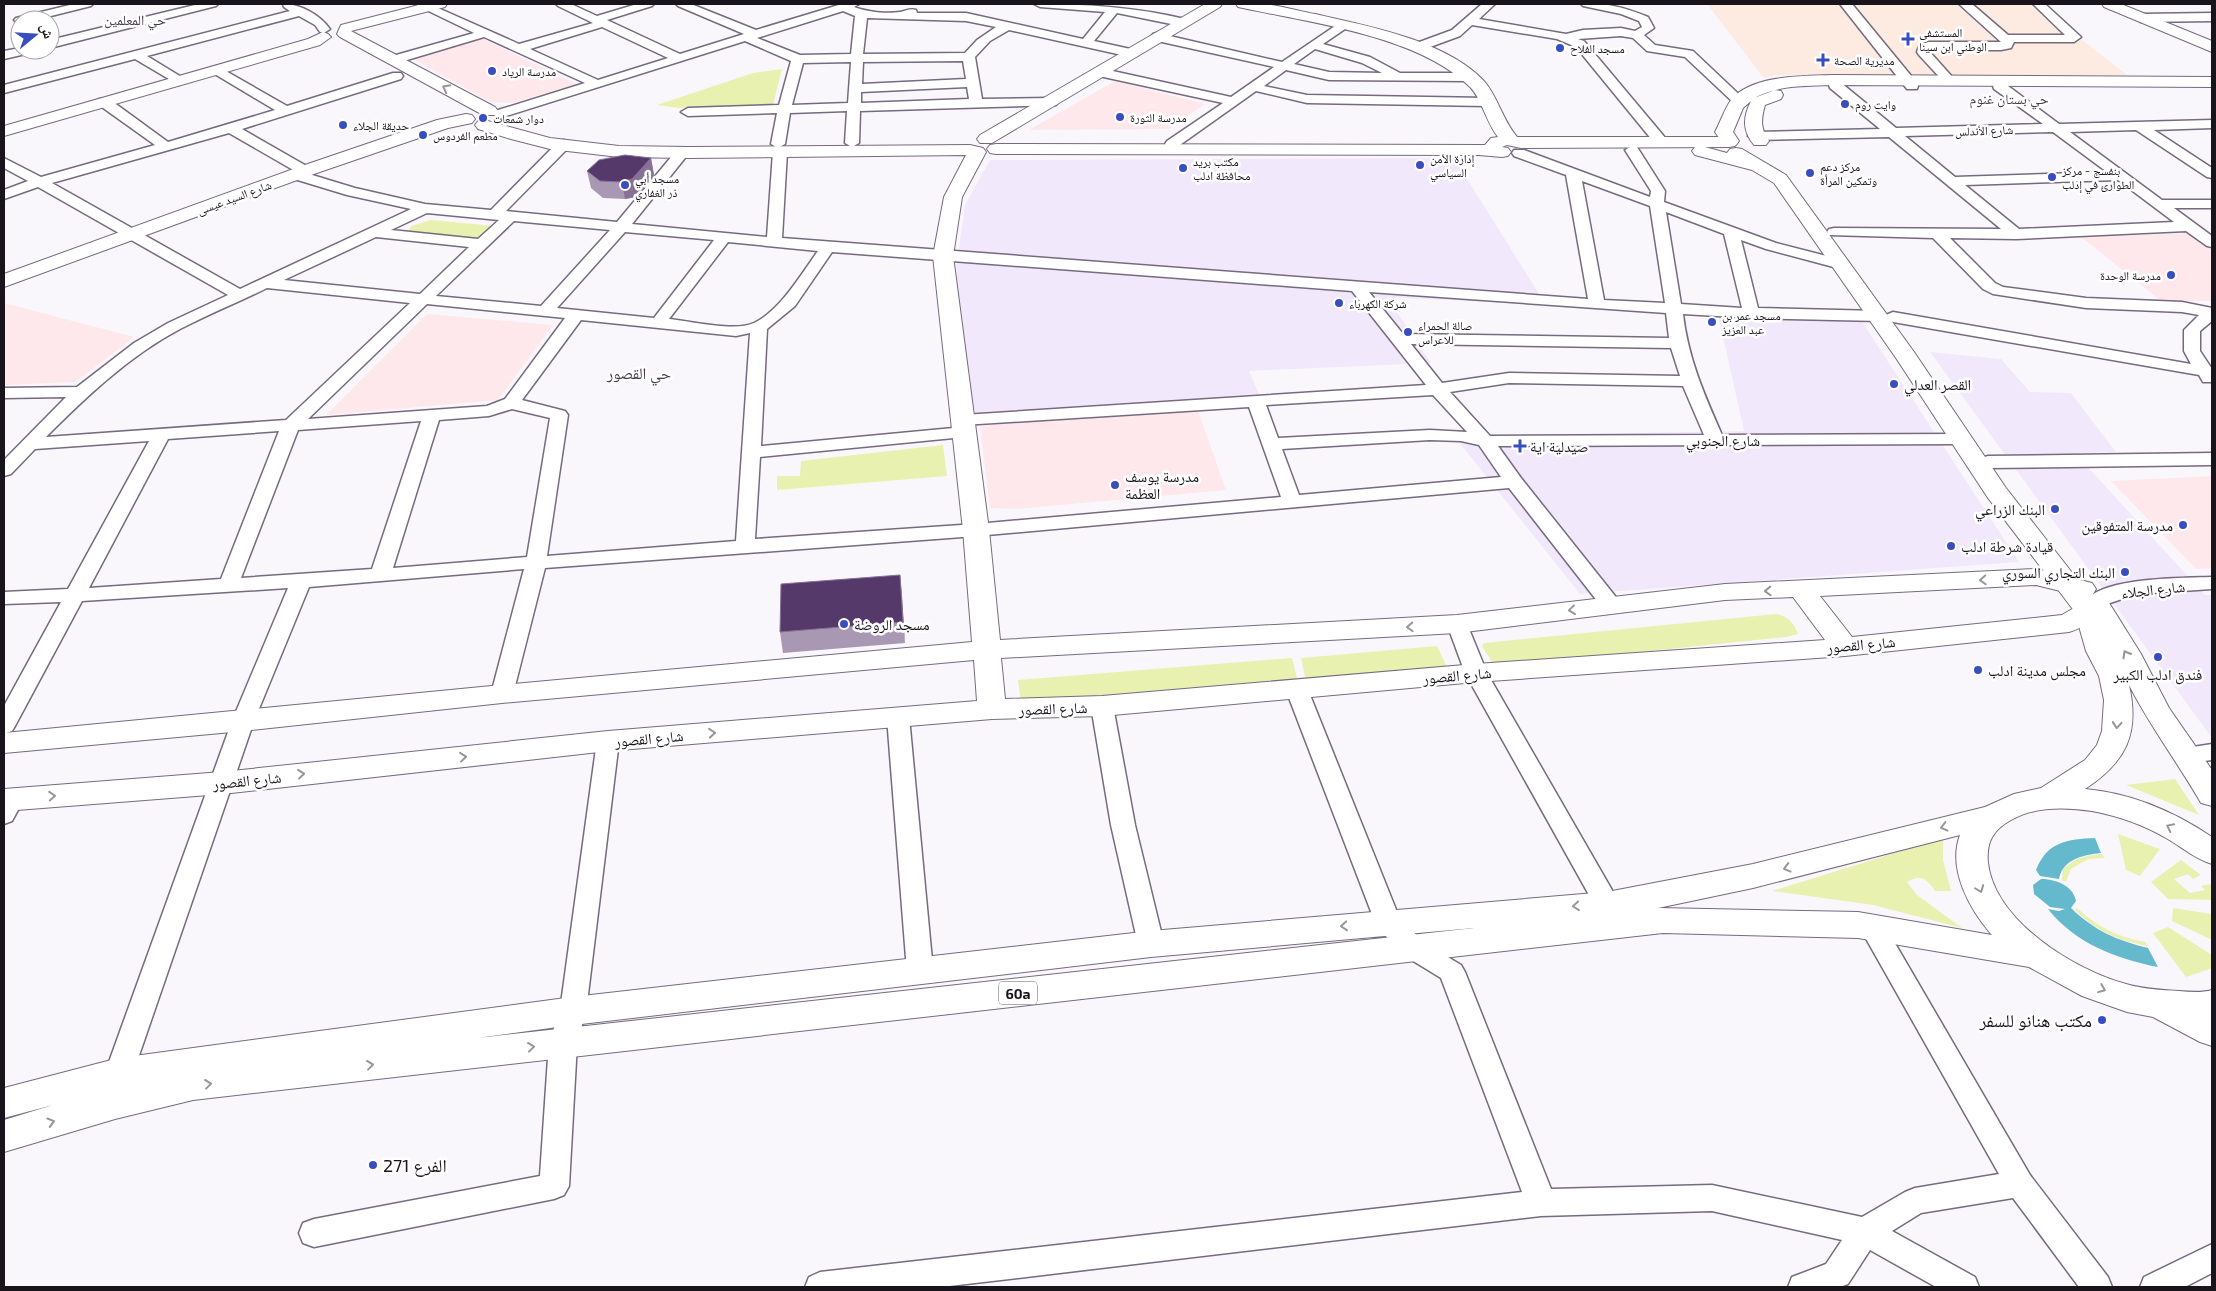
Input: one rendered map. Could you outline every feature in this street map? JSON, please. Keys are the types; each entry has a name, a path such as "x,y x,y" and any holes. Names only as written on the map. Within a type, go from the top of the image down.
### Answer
{"street":[{"path":"60,10 87,4"},
{"path":"60,42 212,4"},
{"path":"285,4 319,22 395,68 494,116 506,133 605,150 682,153 852,143 983,146 1479,150 1509,144 1632,150 1694,147 1732,147 1762,150 1795,181 1834,232 1961,439 1997,493 2083,597 2127,654 2157,712 2200,754 2212,794"},
{"path":"333,32 336,23 412,4"},
{"path":"562,4 678,58"},
{"path":"520,48 648,4"},
{"path":"682,4 798,59 969,56"},
{"path":"900,16 939,4"},
{"path":"1040,4 1114,8 1152,14 1181,22"},
{"path":"992,709 985,650 976,530 943,256 953,197 983,146 1099,72 1181,22 1215,4"},
{"path":"1222,4 1241,4 1341,26 1418,47 1458,67 1478,85 1509,144 1573,173 1730,231 1772,246 1841,264"},
{"path":"1418,47 1456,33 1489,4"},
{"path":"1587,4 1624,11 1644,19 1648,28 1637,35"},
{"path":"1846,4 1910,83"},
{"path":"1949,80 1923,52 1923,49 1928,46 2008,45 2005,39 1966,4"},
{"path":"2005,39 2075,37 2039,4"},
{"path":"2109,4 2212,47"},
{"path":"4,131 314,42 333,32 429,5 597,84"},
{"path":"494,116 848,5 861,14 966,17 1131,53"},
{"path":"698,10 713,6"},
{"path":"1086,43 1114,8"},
{"path":"4,89 300,12"},
{"path":"852,143 861,14"},
{"path":"2141,18 2212,17"},
{"path":"1470,21 1565,38 1580,44 1662,143"},
{"path":"976,103 969,56 975,47 991,34 1007,26"},
{"path":"1172,144 1341,26"},
{"path":"1565,38 1583,34 1621,32 1637,35 1651,48 1689,54 1740,101"},
{"path":"4,194 39,182 231,128 286,110 486,33"},
{"path":"1157,37 1329,76 1469,77"},
{"path":"1313,46 1366,60 1399,77"},
{"path":"137,55 179,81"},
{"path":"774,242 779,148 784,110 798,59"},
{"path":"395,68 467,118 475,113 580,138 641,144 779,148 1172,144 1662,143 1694,147 1762,150"},
{"path":"217,70 286,110"},
{"path":"1099,72 1233,101"},
{"path":"1732,147 1724,132 1740,101 1749,93 1784,82 1832,80 1999,86 2212,87"},
{"path":"2049,798 2096,767 2111,748 2117,731 2118,700 2113,676 2100,651 2083,597 1886,316 1841,264 1780,179 1762,150 1751,119 1758,102 1800,87 1949,80 2212,82"},
{"path":"856,88 972,84"},
{"path":"1835,85 2016,234"},
{"path":"1999,86 2212,243"},
{"path":"1253,87 1307,99 1487,102"},
{"path":"104,102 165,146"},
{"path":"688,112 1051,102"},
{"name":"شارع السيد عيسى","path":"4,281 300,173 442,124 467,118"},
{"path":"1694,147 1708,134 1729,122"},
{"name":"شارع الأندلس","path":"1762,150 1892,133 2212,124"},
{"path":"2141,127 2212,174"},
{"path":"231,128 300,173 386,206 378,229"},
{"path":"495,214 564,144"},
{"path":"1632,150 1658,191 1656,204 1674,308 1678,343 1690,381 1714,440"},
{"path":"545,312 621,227 682,153"},
{"path":"4,162 240,295"},
{"path":"2197,164 2212,164"},
{"path":"1573,173 1597,304"},
{"path":"1951,181 2120,176"},
{"path":"352,192 426,208 828,247 1597,304 1751,313 1886,316 2208,371"},
{"path":"2159,204 2212,204"},
{"path":"4,470 81,392 140,347 174,326 426,208"},
{"path":"228,584 291,425 512,215"},
{"path":"1834,232 2016,234 2189,226"},
{"path":"378,229 482,244"},
{"path":"1730,231 1751,313"},
{"path":"1937,233 1989,286 1998,291 2086,304 2182,306 2212,313"},
{"path":"658,324 724,237"},
{"path":"264,283 736,331 759,327 789,303 828,247"},
{"path":"1357,287 1438,389 1485,441 1514,482 1612,606"},
{"path":"2208,371 2192,351 2192,330 2212,313"},
{"path":"30,444 489,411 511,403 576,315"},
{"path":"745,546 759,327"},
{"path":"1398,339 1678,343"},
{"path":"751,452 963,426 1256,401 1438,389 1509,378 1690,381"},
{"path":"4,393 81,392"},
{"path":"1256,401 1292,501"},
{"path":"502,694 536,562 559,415 511,403"},
{"path":"381,574 432,415"},
{"path":"4,726 162,434"},
{"name":"شارع الجنوبي","path":"1272,444 1430,436 1461,436 1485,441 1961,439"},
{"path":"1988,462 2212,459"},
{"path":"4,598 74,596 228,584 301,581 976,530 1514,482"},
{"path":"4,743 243,721 502,694 985,650 1458,624 1725,592 1802,590 2036,577 2083,597"},
{"path":"119,1073 243,721 301,581"},
{"name":"شارع الجلاء","path":"2083,597 2131,589 2212,583"},
{"path":"1802,590 1845,647"},
{"name":"شارع القصور","path":"7,805 608,741 992,709 1102,706 1476,674 1845,647 2069,622 2083,597"},
{"path":"1458,624 1476,674 1608,904"},
{"path":"1298,690 1388,922 1414,949 1452,972 1541,1203"},
{"path":"1102,706 1123,824 1151,944"},
{"path":"898,717 920,971"},
{"path":"314,1234 554,1186 563,1043 573,1010 608,741"},
{"path":"2212,852 2172,827 2128,809 2084,799 2049,798 2019,802 1992,816 1975,836 1971,863 1980,893 2002,924 2036,955 2074,978 2117,995 2160,1005 2206,1006 2212,1004"},
{"name":"60a","path":"4,1103 119,1073 573,1010 1151,944 1608,904 1671,895 1756,876 1992,816"},
{"name":"60a","path":"4,1136 115,1104 193,1085 1663,920 1858,925 2036,955"},
{"path":"1872,928 2020,1184 2097,1287"},
{"path":"2160,1005 2212,1032"},
{"path":"1803,1287 1837,1274 1865,1231 1915,1202 2020,1184"},
{"path":"820,1287 1541,1203 1712,1198 1865,1231 1964,1287"},
{"path":"2155,1287 2212,1258"}],"shaded area":[{"name":"المستشفى الوطني ابن سينا","path":"1707,4 2036,4 2127,75 1776,75 1764,78"},
{"name":"مدرسة الرياد","path":"481,38 576,84 512,103 490,102 412,58"},
{"name":"مدرسة الثورة","path":"1115,81 1205,104 1169,129 1029,130"},
{"path":"1454,158 1546,305 1387,297 1431,363 1249,371 1259,394 970,413 956,268 965,205 990,160"},
{"name":"مدرسة الوحدة","path":"2190,233 2212,250 2212,301 2161,301 2081,237"},
{"path":"4,303 134,337 76,382 4,385"},
{"path":"1716,305 1857,314 2019,562 1580,594 1454,436 1744,431"},
{"path":"427,314 553,325 498,400 326,415"},
{"path":"1930,352 2001,359 2030,392 2071,393 2116,452 2075,453 2205,595 2212,595 2212,738"},
{"path":"1197,408 1226,490 1016,509 990,508 980,427 1011,421"},
{"name":"مدرسة المتفوقين","path":"2212,476 2212,568 2196,569 2111,481"}],"green space":[{"path":"782,69 773,105 679,108 657,105 753,73"},
{"path":"431,220 494,226 478,242 407,233 411,226"},
{"path":"943,445 947,476 777,490 777,476 800,476 801,461"},
{"path":"1780,614 1790,621 1798,634 1786,637 1495,667 1482,646 1484,643"},
{"path":"1437,646 1449,671 1306,682 1301,658"},
{"path":"1292,658 1298,682 1021,703 1018,680"},
{"path":"2175,779 2199,815 2126,785"},
{"path":"2118,834 2160,849 2140,876 2126,870"},
{"path":"1943,838 1943,860 1951,891 1935,891 1926,880 1919,878 1907,882 1917,895 1962,928 1873,905 1772,891"},
{"path":"2102,854 2105,858 2088,859 2071,869 2066,882 2062,880 2063,869 2072,862 2086,856"},
{"path":"2181,860 2201,875 2193,879 2188,874 2174,879 2190,893 2205,890 2201,886 2211,884 2212,900 2168,899 2151,882"},
{"path":"2077,908 2108,930 2146,942 2147,946 2108,934 2091,924 2075,910"},
{"path":"2173,908 2212,914 2212,940 2172,921"},
{"path":"2168,927 2212,955 2212,968 2186,977 2153,933"}],"water":[{"path":"2095,838 2101,853 2075,859 2061,872 2059,879 2040,876 2036,870 2046,853 2059,844 2076,839"},
{"path":"2041,879 2052,880 2067,887 2074,895 2076,901 2071,908 2080,916 2106,934 2148,948 2158,967 2142,964 2097,948 2071,931 2048,909 2059,911 2065,909 2050,907 2034,894 2033,885"}],"building":[{"path":"625,155 651,158 632,179 622,182 600,181 587,171 599,160"},
{"path":"900,575 903,622 780,632 781,584"}],"place":[{"name":"المستشفى الوطني ابن سينا","path":"1908,39"},
{"name":"مسجد الفلاح","path":"1560,48"},
{"name":"مديرية الصحة","path":"1823,60"},
{"name":"مدرسة الرياد","path":"492,71"},
{"name":"وايت روم","path":"1845,104"},
{"name":"مدرسة الثورة","path":"1120,117"},
{"name":"دوار شمعات","path":"483,118"},
{"name":"حديقة الجلاء","path":"343,125"},
{"name":"مطعم الفردوس","path":"423,135"},
{"name":"إدارة الأمن السياسي","path":"1420,165"},
{"name":"مكتب بريد محافظة ادلب","path":"1183,168"},
{"name":"مركز دعم وتمكين المرأة","path":"1810,173"},
{"name":"بنفسج - مركز الطوارئ في إدلب","path":"2052,177"},
{"name":"مسجد أبي ذر الغفاري","path":"625,185"},
{"name":"مدرسة الوحدة","path":"2171,275"},
{"name":"شركة الكهرباء","path":"1339,303"},
{"name":"مسجد عمر بن عبد العزيز","path":"1712,322"},
{"name":"صالة الحمراء للاعراس","path":"1408,332"},
{"name":"القصر العدلي","path":"1894,384"},
{"name":"صيدلية اية","path":"1520,446"},
{"name":"مدرسة يوسف العظمة","path":"1115,485"},
{"name":"البنك الزراعي","path":"2055,509"},
{"name":"مدرسة المتفوقين","path":"2183,525"},
{"name":"قيادة شرطة ادلب","path":"1951,546"},
{"name":"البنك التجاري السوري","path":"2125,572"},
{"name":"مسجد الروضة","path":"844,624"},
{"name":"فندق ادلب الكبير","path":"2158,657"},
{"name":"مجلس مدينة ادلب","path":"1978,670"},
{"name":"مكتب هنانو للسفر","path":"2102,1020"},
{"name":"الفرع 271","path":"373,1165"}],"district":[{"name":"حي المعلمين","path":"135,19"},
{"name":"حي بستان غنوم","path":"2009,98"},
{"name":"حي القصور","path":"639,372"}]}
